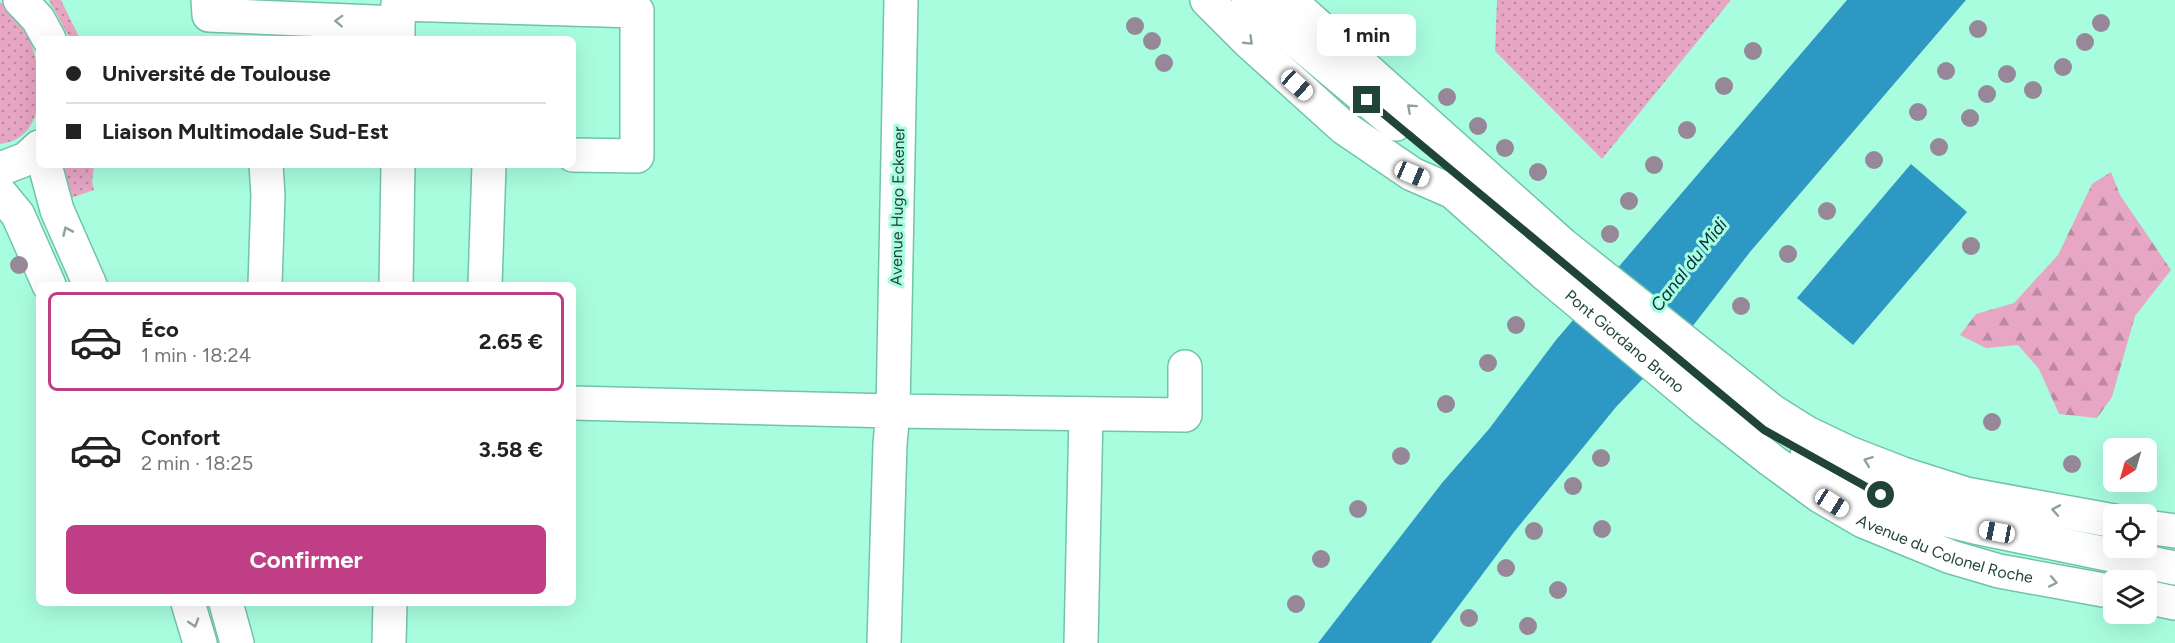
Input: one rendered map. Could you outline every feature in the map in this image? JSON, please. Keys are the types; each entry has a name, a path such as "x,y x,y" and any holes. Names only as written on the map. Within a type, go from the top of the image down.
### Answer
{"street":[{"path":"20,0 38,19 47,36"},
{"path":"208,0 209,15 398,31 398,4 637,11 637,156 576,155"},
{"name":"Avenue Hugo Eckener","path":"884,643 893,411 901,0"},
{"path":"1207,0 1250,43 1343,127 1412,174 1453,192 1554,258"},
{"path":"1248,0 1554,258"},
{"path":"1289,0 1554,258"},
{"path":"1367,100 1453,192"},
{"path":"0,170 26,159 36,150"},
{"path":"46,168 57,210 89,282"},
{"path":"266,168 268,195 266,282"},
{"path":"396,282 398,168"},
{"path":"485,282 489,168"},
{"path":"0,193 18,215 48,282"},
{"name":"Pont Giordano Bruno","path":"1554,258 1718,394"},
{"path":"576,403 1185,415 1185,368"},
{"path":"1718,394 1764,430 1846,477 1915,512"},
{"path":"1718,394 1772,411 1807,433 1849,453 1903,474 1966,494 2103,519"},
{"name":"Avenue du Colonel Roche","path":"1718,394 1771,460 1843,511 1915,544 1951,557 2000,571 2103,590"},
{"path":"1081,643 1086,414"},
{"path":"1771,460 1915,512 1975,527 2175,568"},
{"path":"2157,528 2175,531"},
{"path":"2157,599 2175,603"},
{"path":"189,606 200,643"},
{"path":"227,606 237,643"},
{"path":"389,643 390,606"}],"green space":[{"path":"49,0 61,0 79,36 68,36"},
{"path":"1497,0 1731,0 1602,159 1495,51"},
{"path":"0,2 20,22 31,44 36,60 36,114 29,128 17,139 0,144"},
{"path":"60,168 94,168 92,182 94,190 68,199"},
{"path":"2111,172 2120,195 2171,270 2135,316 2112,397 2097,418 2059,414 2039,369 2018,345 1986,348 1960,335 1976,314 2014,303 2058,255 2092,184"}],"water":[{"name":"Canal du Midi","path":"1847,0 1966,0 1750,252 1692,327 1616,407 1514,532 1431,643 1318,643 1442,483 1489,429 1556,340"},
{"path":"1911,164 1967,212 1853,345 1797,298"}],"route":[{"path":"1367,100 1764,430 1881,495"}]}
